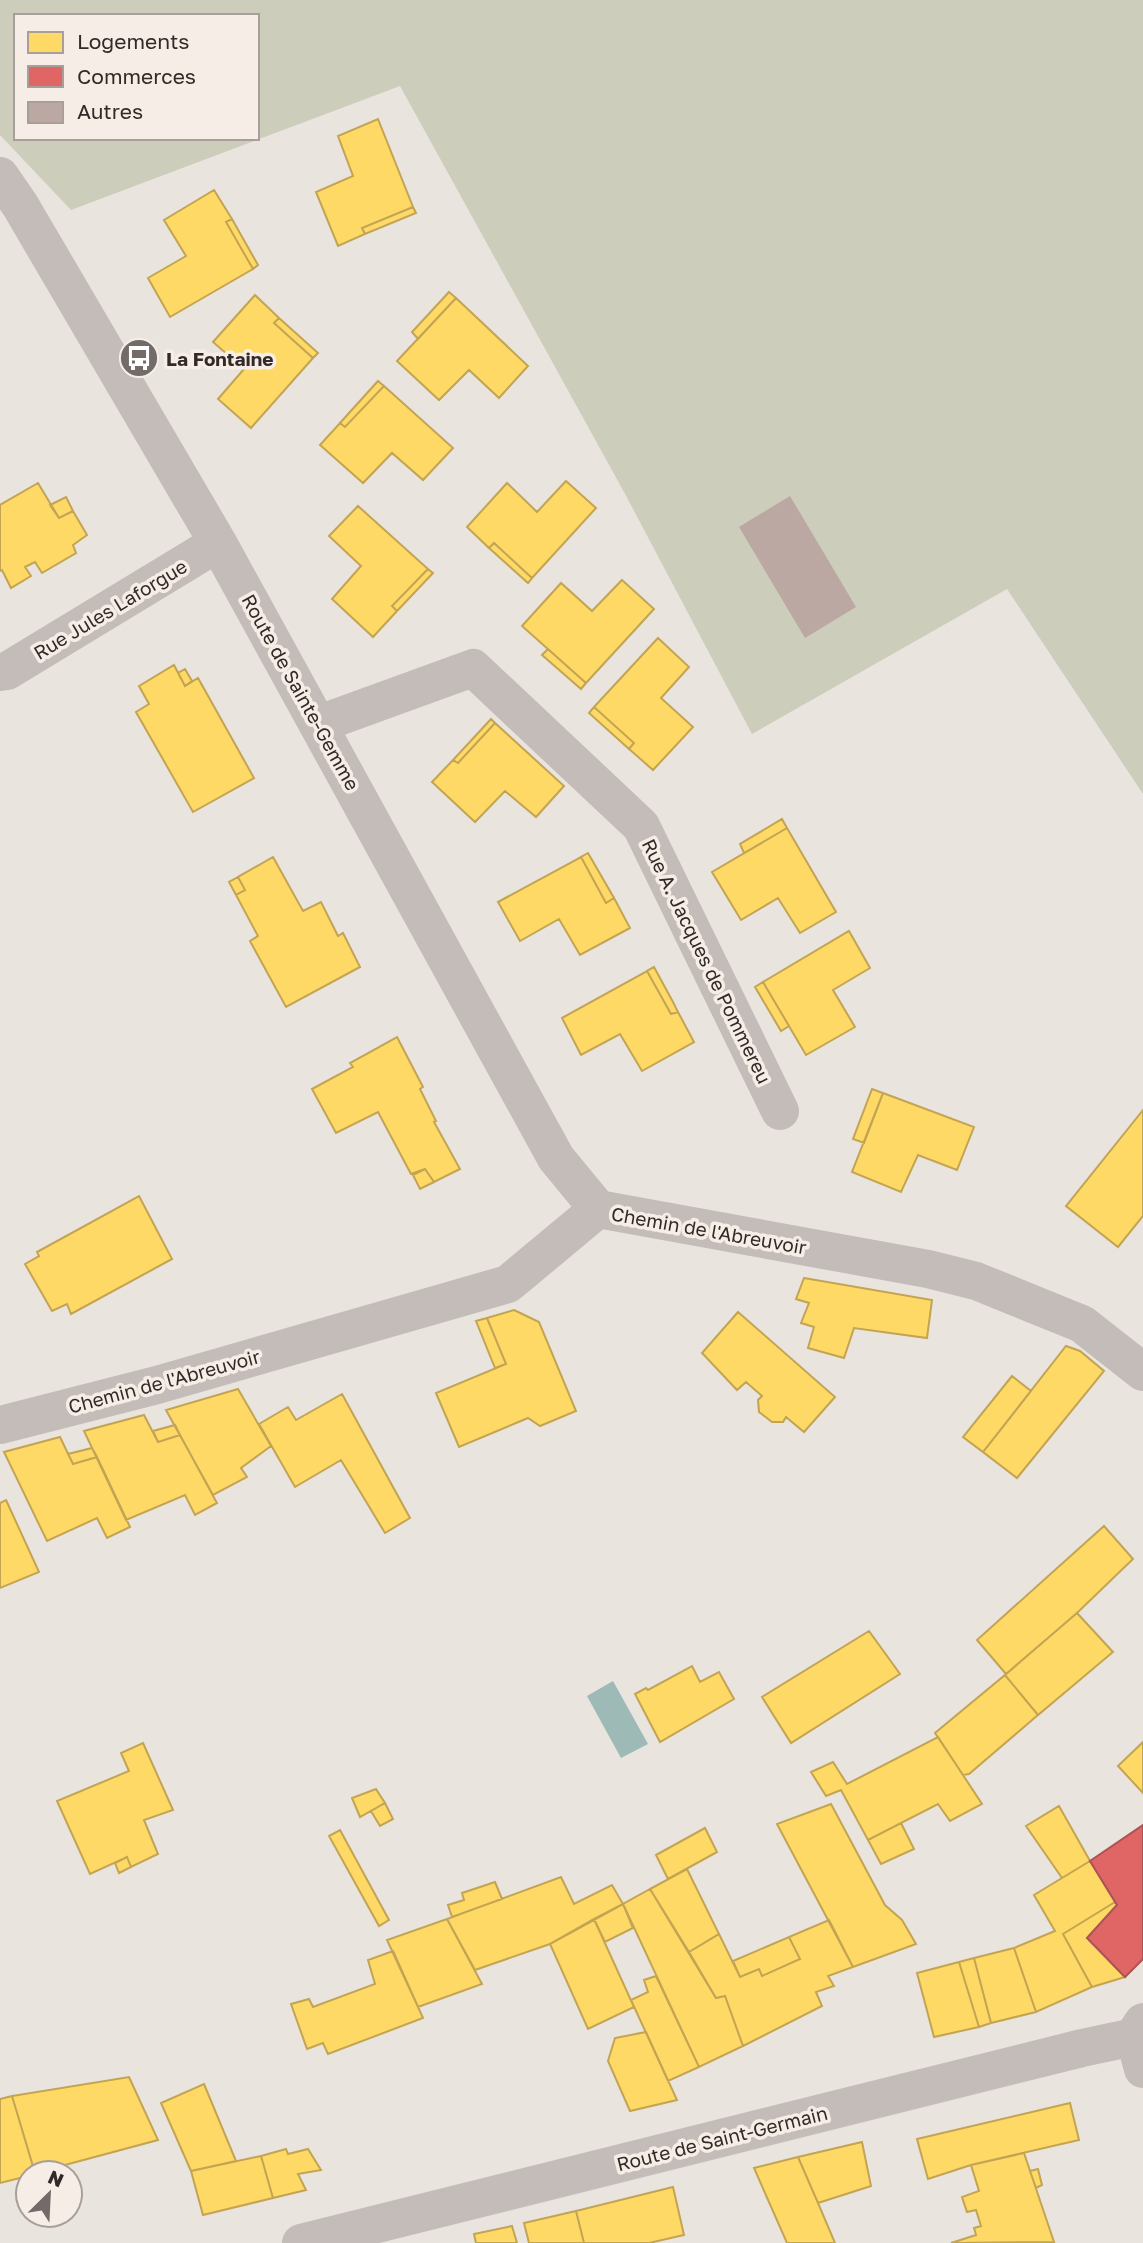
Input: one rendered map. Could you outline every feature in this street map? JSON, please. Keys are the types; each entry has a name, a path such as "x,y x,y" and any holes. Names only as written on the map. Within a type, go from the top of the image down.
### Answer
{"street":[{"name":"Route de Sainte-Gemme","path":"0,176 20,205 218,543 556,1158 598,1209"},
{"name":"Rue Jules Laforgue","path":"0,672 8,670 218,543"},
{"name":"Rue A. Jacques de Pommereu","path":"319,723 473,668 641,826 780,1111"},
{"name":"Chemin de l'Abreuvoir","path":"0,1425 157,1384 508,1284 598,1209 928,1269 976,1281 1082,1324 1143,1372"},
{"name":"Route de Saint-Germain","path":"301,2243 1141,2041"}],"green space":[{"path":"0,0 1143,0 1143,794 1007,589 752,734 624,492 400,86 259,139 259,14 14,14 14,140 257,140 71,210 0,135"}],"water":[{"path":"613,1681 648,1744 621,1758 587,1696"}],"building: Logements":[{"path":"378,119 413,207 362,228 365,234 338,246 316,192 353,176 338,136"},
{"path":"214,190 232,219 226,222 253,269 170,317 148,278 186,256 164,220"},
{"path":"413,207 416,213 365,234 362,228"},
{"path":"232,219 258,265 253,269 226,222"},
{"path":"449,292 456,298 418,339 412,332"},
{"path":"255,295 279,318 274,323 313,358 251,428 218,399 244,369 213,342"},
{"path":"456,298 528,366 499,398 469,370 439,400 397,361"},
{"path":"279,318 318,353 313,358 274,323"},
{"path":"378,381 384,386 345,427 340,423"},
{"path":"384,386 453,448 423,480 392,453 363,483 320,445 340,423 345,427"},
{"path":"566,481 596,508 532,578 494,543 489,548 467,527 507,483 537,512"},
{"path":"38,483 59,518 73,511 87,535 73,545 76,553 42,573 35,562 25,567 31,576 11,588 2,570 0,571 0,505"},
{"path":"66,497 73,511 59,518 50,505"},
{"path":"358,506 428,569 392,606 397,611 373,637 332,599 361,566 329,536"},
{"path":"494,543 532,578 528,583 489,548"},
{"path":"428,569 433,573 397,611 392,606"},
{"path":"622,580 654,609 586,683 522,626 561,583 592,611"},
{"path":"658,638 689,667 661,698 693,727 653,770 629,749 634,743 594,707"},
{"path":"548,649 586,683 581,689 542,655"},
{"path":"174,665 185,686 198,678 254,778 193,812 136,712 149,704 139,686"},
{"path":"185,669 192,681 185,686 178,673"},
{"path":"594,707 634,743 629,749 589,713"},
{"path":"491,719 495,723 458,763 453,760"},
{"path":"495,723 564,786 536,817 505,791 475,822 432,782 453,760 458,763"},
{"path":"782,819 787,828 744,853 740,844"},
{"path":"787,828 836,912 800,933 778,898 741,920 712,872"},
{"path":"588,853 614,898 606,903 581,857"},
{"path":"273,857 303,911 321,902 338,936 343,933 360,967 286,1007 250,941 258,936 236,895 245,890 238,877"},
{"path":"581,857 606,903 614,898 630,928 580,955 559,919 520,941 498,902"},
{"path":"238,877 245,890 236,895 229,882"},
{"path":"849,931 870,968 833,990 855,1027 806,1055 763,982"},
{"path":"654,967 678,1012 671,1014 647,971"},
{"path":"647,971 671,1014 678,1012 694,1042 642,1071 620,1034 581,1055 562,1018"},
{"path":"763,982 789,1026 781,1031 755,987"},
{"path":"397,1037 423,1087 420,1089 436,1121 434,1122 460,1169 434,1182 425,1169 411,1174 378,1112 336,1133 312,1089 353,1067 350,1063"},
{"path":"872,1089 883,1093 864,1143 853,1139"},
{"path":"883,1093 974,1127 957,1170 918,1155 901,1192 852,1172"},
{"path":"1143,1110 1143,1216 1118,1247 1066,1206"},
{"path":"425,1169 434,1182 420,1189 413,1175"},
{"path":"139,1196 172,1259 71,1314 67,1304 52,1311 25,1264 39,1256 37,1252"},
{"path":"804,1278 932,1300 927,1338 854,1328 844,1358 808,1348 814,1327 801,1323 809,1303 796,1299"},
{"path":"514,1310 539,1322 576,1411 540,1426 528,1418 459,1447 436,1393 506,1364 487,1318"},
{"path":"738,1312 835,1397 804,1432 786,1417 783,1422 772,1422 759,1412 758,1400 762,1396 746,1382 737,1390 702,1353"},
{"path":"487,1318 506,1364 495,1368 476,1321"},
{"path":"1066,1346 1080,1351 1104,1371 1017,1478 983,1452"},
{"path":"1012,1376 1031,1391 983,1452 963,1437"},
{"path":"238,1389 271,1446 241,1468 247,1477 213,1495 166,1410"},
{"path":"342,1394 410,1518 385,1533 341,1460 295,1487 259,1424 288,1407 296,1420"},
{"path":"144,1415 158,1442 180,1435 217,1503 195,1515 185,1495 126,1520 84,1431"},
{"path":"175,1425 180,1435 158,1442 153,1431"},
{"path":"60,1437 73,1464 97,1457 130,1527 107,1538 97,1518 47,1541 4,1452"},
{"path":"92,1448 97,1457 73,1464 68,1454"},
{"path":"6,1500 39,1572 0,1588 0,1503"},
{"path":"1104,1526 1133,1559 1077,1613 1006,1674 977,1640"},
{"path":"1077,1613 1113,1652 1038,1715 1005,1675"},
{"path":"869,1631 900,1674 791,1743 762,1697"},
{"path":"692,1666 700,1682 719,1672 734,1699 660,1742 635,1694 646,1688 648,1690"},
{"path":"1005,1675 1038,1715 969,1774 963,1775 935,1733"},
{"path":"938,1737 982,1804 950,1821 938,1804 868,1840 841,1790 826,1796 811,1772 833,1762 847,1784"},
{"path":"1143,1742 1143,1793 1118,1766"},
{"path":"143,1743 173,1810 144,1820 158,1854 131,1867 127,1857 90,1874 57,1801 129,1771 121,1753"},
{"path":"376,1789 385,1803 360,1817 352,1798"},
{"path":"385,1803 393,1819 380,1826 371,1811"},
{"path":"831,1804 885,1905 902,1920 916,1944 853,1967 777,1824"},
{"path":"1059,1806 1090,1861 1062,1878 1026,1826"},
{"path":"901,1823 914,1849 881,1864 868,1840"},
{"path":"705,1828 717,1852 668,1879 656,1855"},
{"path":"340,1830 389,1920 379,1926 329,1836"},
{"path":"127,1857 131,1867 119,1873 115,1863"},
{"path":"1090,1861 1115,1902 1063,1934 1092,1987 1036,2012 1014,1948 1055,1931 1034,1895"},
{"path":"687,1869 719,1934 689,1952 650,1889"},
{"path":"561,1877 574,1904 612,1885 623,1904 550,1944 475,1970 447,1919"},
{"path":"495,1882 502,1899 452,1917 448,1905 464,1900 462,1893"},
{"path":"650,1889 716,1998 725,1996 743,2046 699,2067 623,1904"},
{"path":"1115,1902 1117,1905 1087,1938 1125,1977 1092,1987 1063,1934"},
{"path":"623,1904 633,1928 605,1942 594,1919"},
{"path":"447,1919 482,1984 418,2007 387,1940"},
{"path":"594,1919 634,2007 588,2029 550,1944"},
{"path":"829,1920 853,1967 828,1976 834,1986 816,1992 822,2006 743,2046 725,1996 716,1998 689,1952 719,1934 740,1977 759,1969 762,1976 800,1959 789,1937"},
{"path":"789,1937 800,1959 762,1976 759,1969 740,1977 733,1961"},
{"path":"1014,1948 1036,2012 991,2023 974,1958"},
{"path":"393,1951 423,2018 328,2054 323,2043 307,2049 291,2004 309,1999 313,2007 375,1984 368,1960"},
{"path":"974,1958 991,2023 979,2027 959,1962"},
{"path":"959,1962 979,2027 934,2037 917,1973"},
{"path":"656,1976 699,2067 668,2081 631,2000 648,1992 644,1980"},
{"path":"646,2032 677,2100 630,2111 608,2061 615,2038"},
{"path":"129,2077 158,2140 84,2160 31,2159 12,2096"},
{"path":"204,2084 236,2161 191,2171 161,2103"},
{"path":"12,2096 31,2159 14,2159 14,2180 0,2183 0,2099"},
{"path":"1070,2103 1079,2140 971,2165 928,2179 917,2139"},
{"path":"862,2142 871,2186 818,2203 798,2157"},
{"path":"286,2149 288,2154 308,2149 321,2170 298,2174 306,2190 273,2198 261,2156"},
{"path":"1024,2153 1054,2242 951,2243 976,2235 974,2228 981,2226 976,2210 967,2212 962,2197 979,2191 971,2165"},
{"path":"261,2156 273,2198 203,2215 191,2171"},
{"path":"798,2157 835,2243 787,2243 754,2168"},
{"path":"1038,2169 1042,2185 1036,2188 1030,2171"},
{"path":"673,2187 684,2235 649,2243 584,2243 576,2211"},
{"path":"576,2211 584,2243 529,2243 524,2223"},
{"path":"512,2226 517,2243 476,2243 474,2234"}],"building: Commerces":[{"path":"1143,1825 1143,1959 1125,1977 1087,1938 1117,1905 1090,1861"}],"building: Autres":[{"path":"790,496 856,607 805,638 739,527"}],"place":[{"name":"La Fontaine","path":"139,358"}]}
